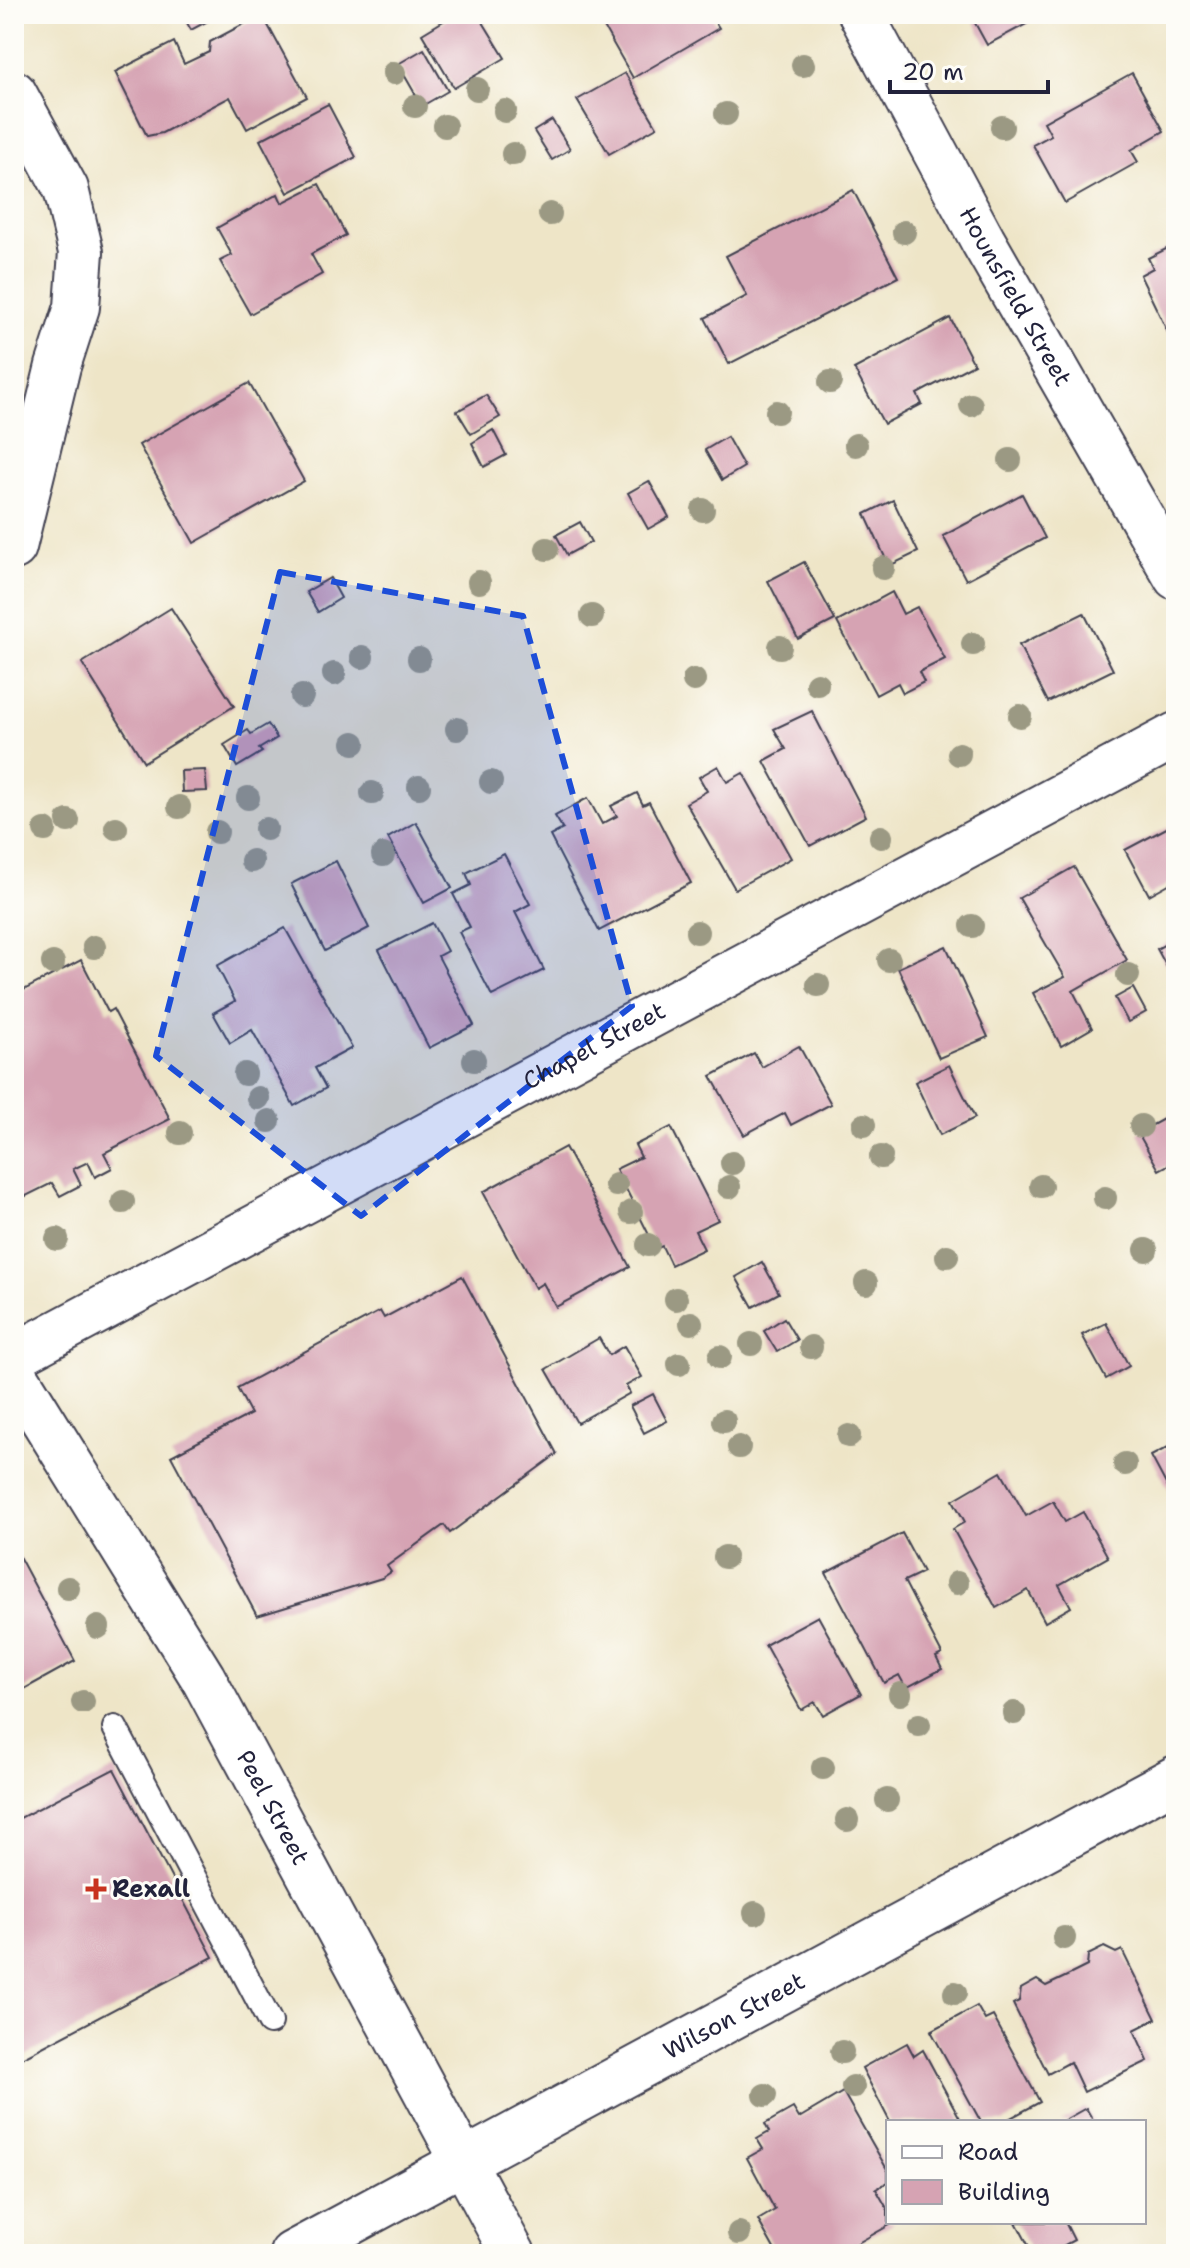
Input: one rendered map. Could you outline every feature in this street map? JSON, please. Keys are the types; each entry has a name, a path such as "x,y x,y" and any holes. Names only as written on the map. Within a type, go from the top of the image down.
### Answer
{"street":[{"name":"Hounsfield Street","path":"861,14 983,241 1176,577"},
{"path":"14,93 66,189 81,252 77,307 58,366 14,547"},
{"name":"Chapel Street","path":"14,1356 1176,735"},
{"name":"Peel Street","path":"14,1373 203,1678 513,2254"},
{"name":"Wilson Street","path":"292,2254 1176,1778"}],"lane":[{"path":"115,1728 270,2022"}],"highlighted area":[{"path":"280,572 523,616 632,1006 361,1216 156,1056"}],"building":[{"path":"182,14 221,14 191,30"},
{"path":"455,14 478,14 505,58 454,88 422,34"},
{"path":"604,14 710,14 719,28 633,78 598,17"},
{"path":"970,14 1045,14 987,45"},
{"path":"264,18 307,97 247,129 230,97 162,133 147,136 115,72 174,42 184,64 209,52 210,42 253,19"},
{"path":"424,49 448,91 422,106 398,64"},
{"path":"625,73 657,127 609,154 577,100"},
{"path":"1132,73 1164,131 1131,150 1138,162 1065,203 1033,145 1051,135 1044,122"},
{"path":"328,104 356,157 288,193 260,140"},
{"path":"552,120 570,149 552,160 534,131"},
{"path":"319,184 346,235 311,254 322,274 250,314 220,261 232,255 217,228 278,194 282,203"},
{"path":"853,190 898,277 729,364 705,318 747,296 726,256"},
{"path":"1176,244 1176,337 1171,339 1140,275 1153,268 1148,258"},
{"path":"950,318 974,364 917,394 922,404 884,424 854,369"},
{"path":"249,383 304,481 194,543 139,445"},
{"path":"486,395 500,417 471,434 457,411"},
{"path":"493,430 506,455 484,467 472,443"},
{"path":"727,437 744,467 722,480 705,450"},
{"path":"649,481 669,517 648,529 628,493"},
{"path":"1022,494 1045,538 966,580 943,536"},
{"path":"893,500 918,552 889,566 865,514"},
{"path":"580,522 591,542 567,555 556,535"},
{"path":"804,562 835,620 798,639 768,581"},
{"path":"330,578 341,598 318,612 306,592"},
{"path":"892,592 903,614 917,607 945,659 919,672 924,682 903,693 898,683 876,695 837,622"},
{"path":"171,608 234,706 144,762 82,663"},
{"path":"1084,613 1113,670 1048,702 1019,645"},
{"path":"812,711 866,816 810,846 764,761 786,749 774,729"},
{"path":"268,724 277,738 259,749 262,752 237,767 224,745 248,730 251,734"},
{"path":"718,766 727,782 743,773 791,858 735,889 686,803 707,791 699,777"},
{"path":"205,770 207,791 182,792 181,771"},
{"path":"637,793 643,805 649,802 691,883 599,931 550,836 563,829 555,816 588,798 602,824 617,816 611,806"},
{"path":"416,822 452,888 424,903 388,838"},
{"path":"1176,823 1176,880 1149,895 1125,850"},
{"path":"504,854 530,904 515,912 544,970 492,996 459,932 470,927 453,894 471,885 466,873"},
{"path":"336,861 369,928 325,951 291,884"},
{"path":"1074,867 1127,960 1073,991 1092,1028 1061,1046 1033,993 1065,977 1019,898"},
{"path":"432,923 447,951 438,956 474,1025 429,1048 379,950"},
{"path":"285,928 352,1048 315,1068 326,1088 294,1106 252,1030 230,1043 213,1013 235,1001 217,966"},
{"path":"1176,938 1176,984 1157,949"},
{"path":"946,946 988,1037 939,1058 898,968"},
{"path":"81,960 108,1012 113,1009 170,1119 104,1153 112,1168 95,1177 88,1162 73,1169 81,1185 60,1196 52,1183 14,1202 14,995"},
{"path":"1133,988 1146,1012 1128,1022 1115,998"},
{"path":"799,1046 831,1104 791,1125 785,1113 744,1135 711,1076 754,1053 762,1067"},
{"path":"949,1065 975,1118 940,1135 915,1082"},
{"path":"1176,1112 1176,1161 1159,1170 1138,1133"},
{"path":"671,1127 718,1220 695,1231 704,1249 671,1265 662,1246 656,1249 616,1169 641,1157 635,1145"},
{"path":"565,1147 630,1267 556,1307 543,1283 535,1288 483,1192"},
{"path":"762,1262 779,1293 753,1307 736,1277"},
{"path":"462,1276 557,1454 450,1533 444,1525 387,1566 391,1572 382,1578 257,1616 171,1456 251,1414 237,1388 380,1311 384,1318"},
{"path":"784,1318 797,1340 777,1352 764,1331"},
{"path":"1106,1323 1129,1366 1106,1379 1082,1335"},
{"path":"599,1338 609,1355 624,1346 642,1377 626,1386 630,1393 577,1423 546,1369"},
{"path":"653,1394 667,1421 644,1433 630,1406"},
{"path":"1176,1443 1176,1503 1151,1456"},
{"path":"1001,1472 1026,1516 1053,1501 1065,1522 1083,1512 1108,1557 1059,1585 1071,1607 1045,1622 1028,1590 996,1608 953,1529 965,1522 953,1500"},
{"path":"902,1533 923,1572 904,1581 942,1654 936,1657 942,1669 906,1688 899,1675 884,1683 826,1573"},
{"path":"14,1547 75,1661 17,1693 14,1687"},
{"path":"818,1616 861,1694 823,1715 815,1702 801,1710 765,1645"},
{"name":"Rexall","path":"114,1769 213,1957 14,2062 14,1821"},
{"path":"1104,1947 1116,1953 1122,1950 1156,2019 1134,2030 1148,2061 1084,2092 1070,2062 1048,2074 1013,2004 1019,2001 1021,1989 1037,1980 1046,1986 1087,1966 1088,1955"},
{"path":"977,2006 985,2020 993,2016 1040,2102 1007,2120 980,2120 931,2031"},
{"path":"907,2043 914,2056 923,2050 961,2120 889,2120 862,2068"},
{"path":"843,2092 886,2167 886,2183 876,2189 886,2206 886,2224 891,2224 840,2253 836,2246 822,2254 777,2254 758,2220 775,2210 747,2158 763,2149 757,2139 769,2132 765,2124 793,2108 799,2118"},
{"path":"1086,2108 1093,2120 1065,2120"},
{"path":"1017,2224 1066,2224 1074,2240 1048,2254 1033,2254"}],"place":[{"name":"Rexall","path":"96,1889"}]}
